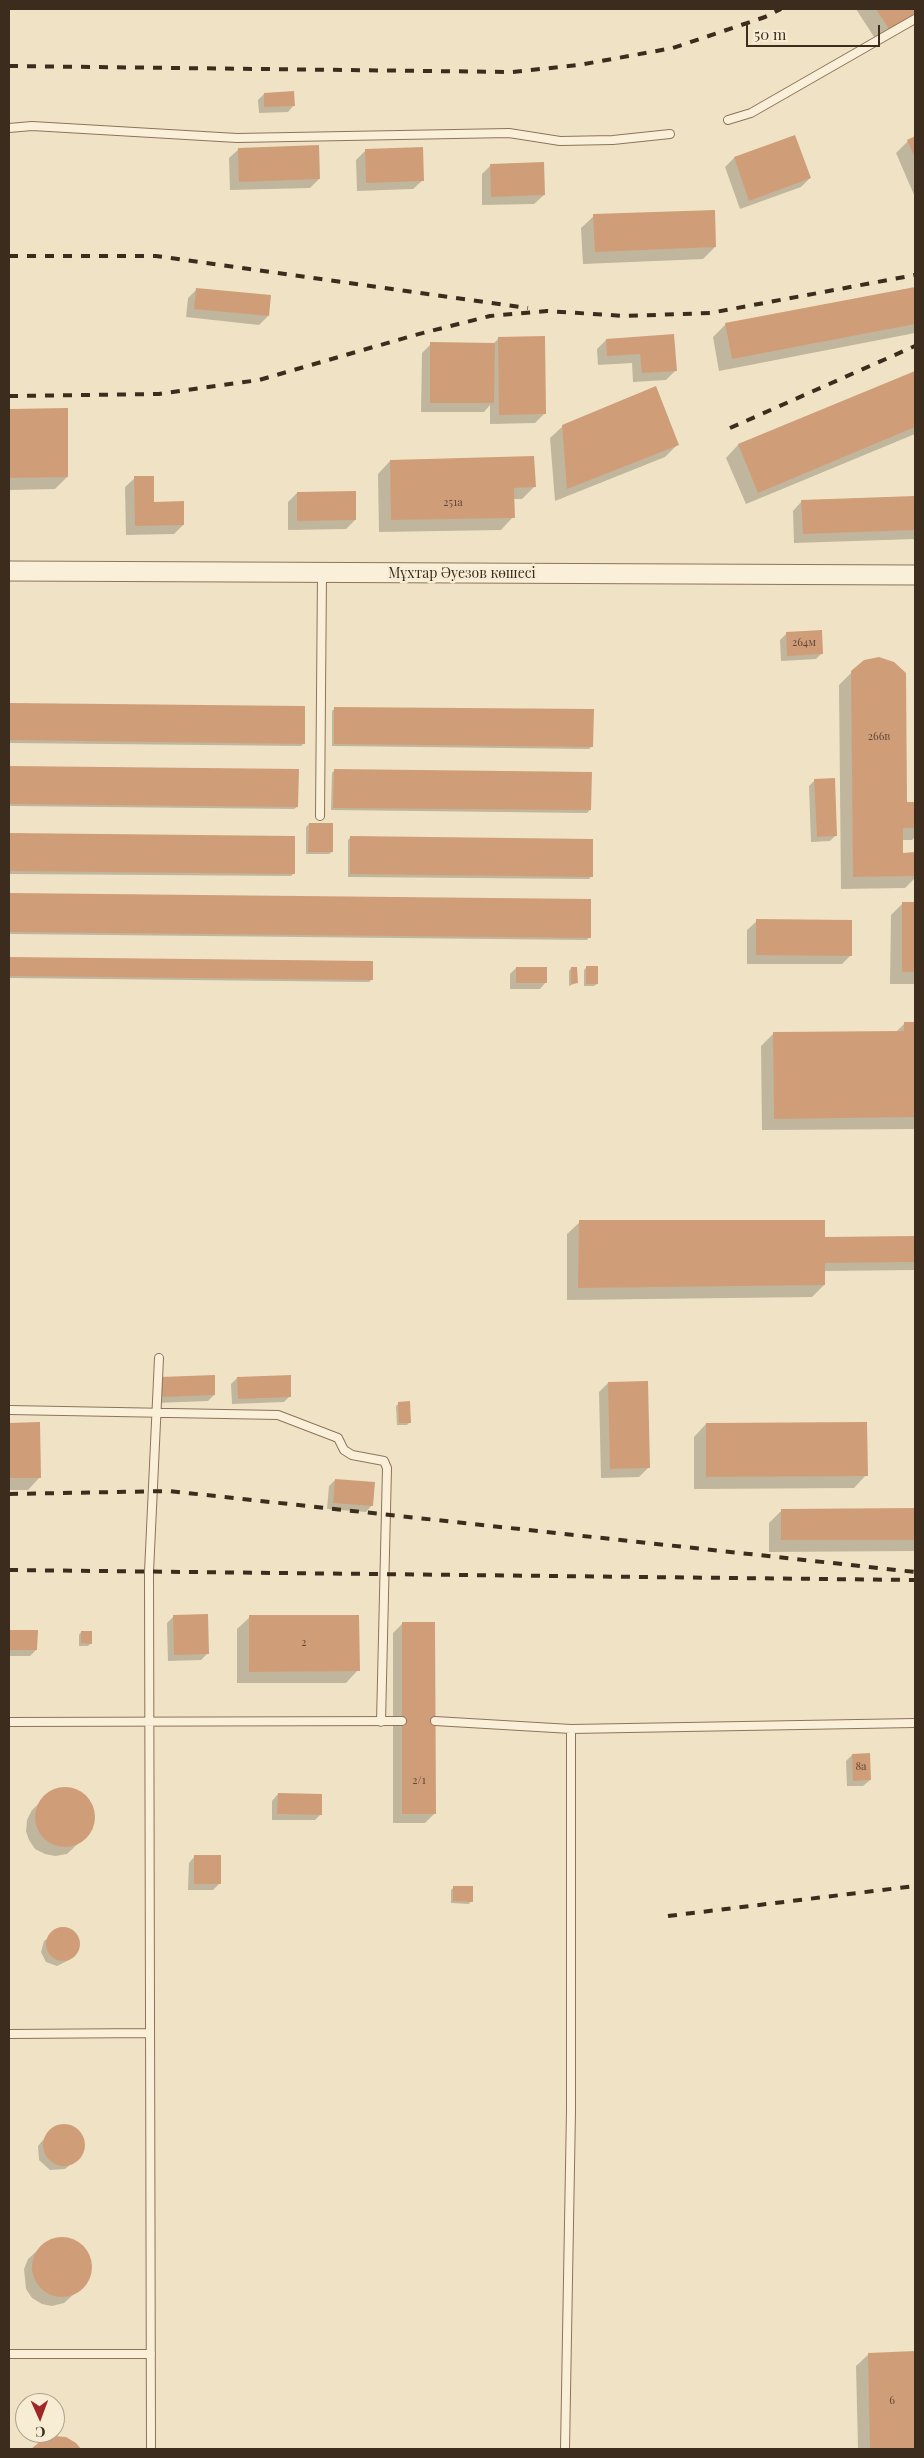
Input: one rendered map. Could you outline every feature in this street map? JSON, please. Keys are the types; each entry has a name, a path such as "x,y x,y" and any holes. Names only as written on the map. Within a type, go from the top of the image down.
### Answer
{"street":[{"name":"Мұхтар Әуезов көшесі","path":"9,571 915,575"}],"lane":[{"path":"728,120 751,113 915,20"},
{"path":"9,128 32,126 237,138 509,133 560,141 613,140 670,134"},
{"path":"320,816 322,573"},
{"path":"151,2449 149,1572 159,1358"},
{"path":"9,1410 278,1415 338,1438 344,1450 352,1455 384,1462 387,1468 381,1722"},
{"path":"9,1722 402,1721"},
{"path":"435,1721 572,1729 915,1723"},
{"path":"565,2449 571,2110 572,1729"},
{"path":"9,2034 150,2033"},
{"path":"9,2354 151,2354"}],"building":[{"path":"876,9 915,9 915,13 889,29"},
{"path":"294,91 295,106 264,107 264,93"},
{"path":"795,135 811,178 749,201 734,157"},
{"path":"915,136 915,158 907,140"},
{"path":"319,145 320,179 239,182 238,148"},
{"path":"423,147 424,181 366,183 365,149"},
{"path":"544,162 545,195 491,197 490,164"},
{"path":"715,210 716,247 595,252 593,214"},
{"path":"915,287 915,324 732,359 725,323"},
{"path":"196,288 271,295 269,316 194,309"},
{"path":"674,334 677,371 642,373 640,354 607,356 606,339"},
{"path":"545,336 546,414 499,415 498,337"},
{"path":"430,342 495,343 494,403 430,403"},
{"path":"915,371 915,427 758,493 738,444"},
{"path":"656,386 679,445 567,489 562,425"},
{"path":"68,408 68,477 9,478 9,409"},
{"path":"534,456 536,487 514,488 515,518 391,520 390,460"},
{"path":"134,476 154,476 154,502 184,501 184,525 135,526"},
{"path":"356,491 356,520 297,521 297,492"},
{"path":"915,496 915,530 803,534 801,500"},
{"path":"822,630 823,654 787,656 786,632"},
{"path":"879,657 894,662 906,673 907,802 915,802 915,828 903,828 903,853 915,852 915,876 853,877 851,671 864,660"},
{"path":"9,703 305,706 305,744 9,740"},
{"path":"334,707 594,709 593,747 334,744"},
{"path":"9,766 299,769 298,807 9,804"},
{"path":"334,769 592,772 591,810 333,808"},
{"path":"835,778 837,836 817,837 814,779"},
{"path":"309,823 333,823 333,852 308,852"},
{"path":"9,833 295,836 295,874 9,871"},
{"path":"350,836 593,839 593,877 350,874"},
{"path":"9,893 591,899 591,938 9,932"},
{"path":"902,902 915,902 915,972 902,972"},
{"path":"756,919 852,920 852,956 756,955"},
{"path":"9,957 373,961 373,980 9,976"},
{"path":"586,966 598,966 598,984 586,984"},
{"path":"516,967 547,967 547,983 516,983"},
{"path":"571,967 577,967 578,983 571,984"},
{"path":"904,1022 915,1022 915,1117 774,1119 773,1032 904,1031"},
{"path":"579,1220 825,1220 825,1237 915,1236 915,1262 825,1263 825,1285 578,1288"},
{"path":"215,1375 215,1395 161,1397 160,1377"},
{"path":"291,1375 291,1397 238,1399 237,1377"},
{"path":"648,1381 650,1468 610,1469 608,1382"},
{"path":"410,1401 411,1423 399,1423 398,1402"},
{"path":"40,1422 41,1478 9,1478 9,1423"},
{"path":"867,1422 868,1476 706,1477 706,1423"},
{"path":"335,1479 375,1482 373,1506 333,1503"},
{"path":"915,1508 915,1540 781,1540 781,1509"},
{"path":"208,1614 209,1654 174,1655 173,1615"},
{"path":"249,1615 359,1615 360,1671 249,1672"},
{"path":"402,1622 435,1622 436,1814 402,1814"},
{"path":"9,1630 38,1630 37,1650 9,1650"},
{"path":"81,1631 92,1631 92,1644 81,1643"},
{"path":"870,1753 871,1780 853,1781 852,1754"},
{"path":"65,1787 82,1792 90,1800 95,1817 90,1834 82,1842 65,1847 48,1842 40,1834 35,1817 40,1800 48,1792"},
{"path":"278,1793 322,1794 322,1815 277,1814"},
{"path":"194,1855 221,1855 221,1884 194,1884"},
{"path":"453,1886 473,1886 473,1902 453,1901"},
{"path":"63,1927 75,1932 80,1944 75,1956 63,1961 51,1956 46,1944 51,1932"},
{"path":"64,2124 79,2130 85,2145 79,2160 64,2166 49,2160 43,2145 49,2130"},
{"path":"62,2237 79,2242 87,2250 92,2267 87,2284 79,2292 62,2297 45,2292 37,2284 32,2267 37,2250 45,2242"},
{"path":"915,2351 915,2449 870,2449 868,2353"},
{"path":"65,2437 76,2443 81,2449 31,2449 38,2443 65,2443"}],"railway":[{"path":"9,66 512,72 579,65 673,48 765,17 781,9"},
{"path":"9,256 156,256 528,308"},
{"path":"9,396 159,394 259,380 415,335 490,316 547,311 625,316 710,313 915,275"},
{"path":"730,428 915,346"},
{"path":"9,1494 169,1491 915,1572"},
{"path":"9,1570 915,1580"},
{"path":"668,1916 915,1886"}]}
